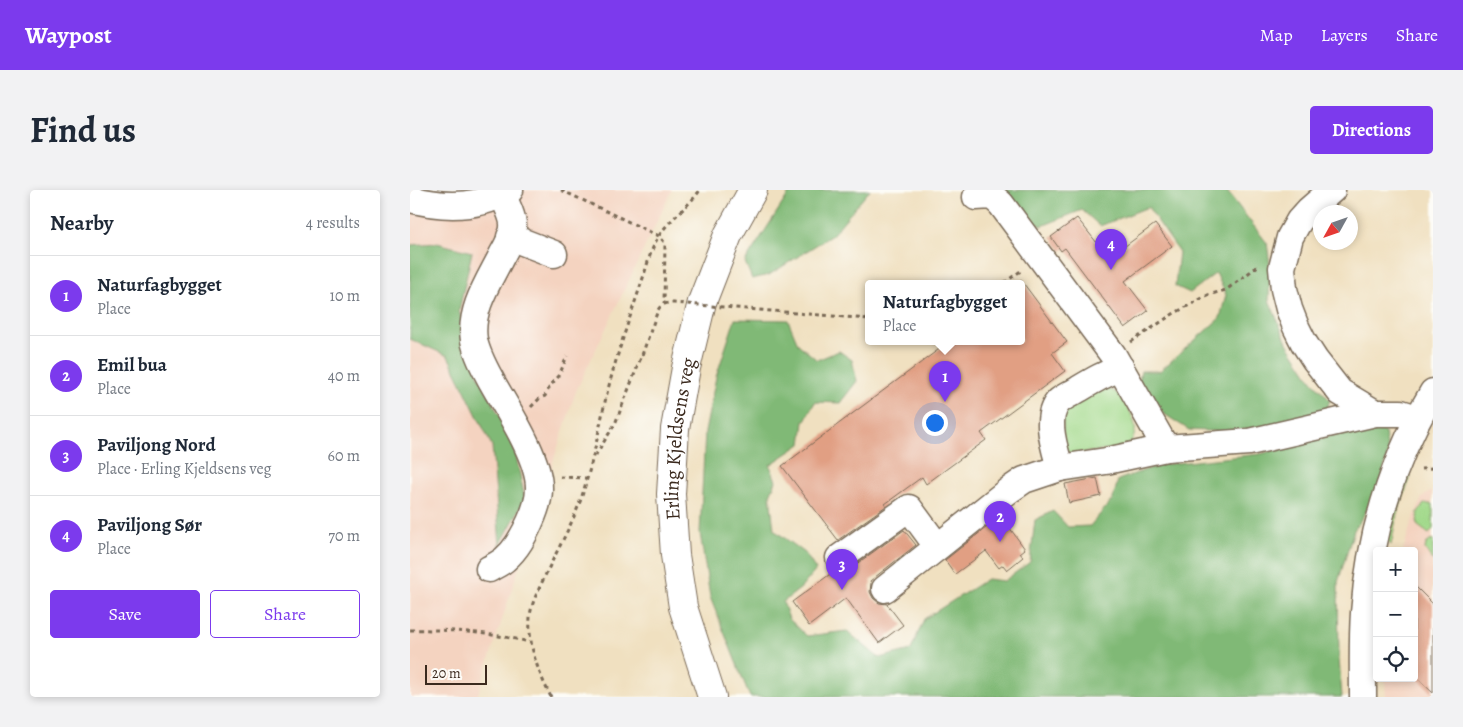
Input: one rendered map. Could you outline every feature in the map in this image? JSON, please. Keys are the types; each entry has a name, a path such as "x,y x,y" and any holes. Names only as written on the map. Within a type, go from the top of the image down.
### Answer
{"highway":[{"name":"Erling Kjeldsens veg","path":"712,697 683,607 675,555 671,494 675,429 686,368 702,302 728,235 752,190"}],"street":[{"path":"1332,190 1309,210 1299,221 1290,236 1282,268 1284,289 1289,309 1304,343 1340,392 1375,413"},
{"path":"410,199 442,205 466,205 506,192 514,226 506,247 486,285 476,312 473,328 475,342 484,367 531,455 538,476 539,488 534,514 521,541 505,559 489,570"},
{"path":"976,197 992,196 1001,204 1117,361 1166,448"},
{"path":"510,237 554,254"},
{"path":"1060,468 1052,432 1051,416 1053,409 1060,401 1102,375 1117,361"},
{"path":"1380,547 1379,516 1394,470 1418,418 1433,392"},
{"path":"885,589 1008,491 1024,480 1060,468 1106,461 1166,448 1249,442 1375,413 1401,413 1418,418"},
{"path":"839,558 909,508 937,546"},
{"path":"1363,697 1364,612 1373,575"}],"path":[{"path":"561,190 659,236 665,243 664,304"},
{"path":"551,697 530,642 530,615 536,596 574,516 593,458 618,354 656,242 670,222 686,208 700,190"},
{"path":"1117,361 1173,314 1208,295 1226,290 1275,254 1286,249"},
{"path":"593,458 615,424 658,310 664,304 674,303 865,319"},
{"path":"536,402 545,396 550,386 555,382 567,356"},
{"path":"1419,469 1433,468"},
{"path":"410,630 466,631 530,642"}],"shaded area":[{"path":"410,190 672,190 576,391 477,697 410,697"},
{"path":"1432,491 1433,697 1386,697 1385,682 1418,682 1418,547 1404,547 1411,524 1422,498"}],"green space":[{"path":"791,190 870,190 832,235 769,275 752,279 745,262"},
{"path":"1002,190 1226,190 1267,243 1270,265 1269,300 1287,343 1312,381 1330,400 1327,408 1309,419 1229,432 1189,430 1155,408 1138,386 1141,371 1160,371 1220,318 1226,295 1216,273 1190,293 1175,286 1179,252 1148,207 1100,226 1082,210 1042,226 1026,219"},
{"path":"437,243 472,252 459,311 479,377 513,441 525,499 500,545 492,446 448,356 410,339 410,245"},
{"path":"735,319 788,320 798,344 817,360 839,351 852,360 857,381 840,403 815,402 804,422 801,444 770,465 776,481 770,495 774,530 805,553 816,570 801,588 783,602 789,619 807,636 847,631 879,658 911,650 924,619 987,579 1004,581 1030,562 1035,520 1053,511 1068,527 1090,526 1113,499 1118,480 1159,465 1260,454 1374,425 1385,433 1388,452 1378,493 1354,530 1338,582 1339,659 1342,697 750,697 710,597 700,533 705,432 716,377"},
{"path":"1101,388 1115,392 1125,402 1135,427 1133,439 1125,448 1071,454 1063,448 1063,413"},
{"path":"1411,476 1397,514 1391,545 1385,539 1405,477"},
{"path":"1424,504 1433,504 1433,529 1429,534 1417,525 1418,512"},
{"path":"1433,540 1433,561 1425,549 1426,544"}],"building":[{"path":"1077,218 1109,258 1155,224 1172,246 1125,281 1148,311 1125,328 1065,248 1061,251 1051,237"},
{"path":"1025,285 1067,342 1052,353 1065,371 981,433 986,440 926,484 922,477 885,504 886,506 838,540 782,466 945,345 1025,345"},
{"path":"1097,478 1101,496 1069,503 1065,484"},
{"path":"1001,516 1025,549 1020,553 1023,557 1007,570 1003,565 999,568 986,551 955,574 945,560"},
{"path":"904,530 916,545 870,581 870,592 873,598 879,603 887,604 903,625 879,643 846,598 809,626 792,602 833,572 840,573 848,570"},
{"path":"1418,589 1433,604 1433,693 1418,679"}],"place":[{"name":"Paviljong Sør","path":"1111,270"},
{"name":"Naturfagbygget","path":"945,402"},
{"name":"Emil bua","path":"1000,542"},
{"name":"Paviljong Nord","path":"842,590"}]}
